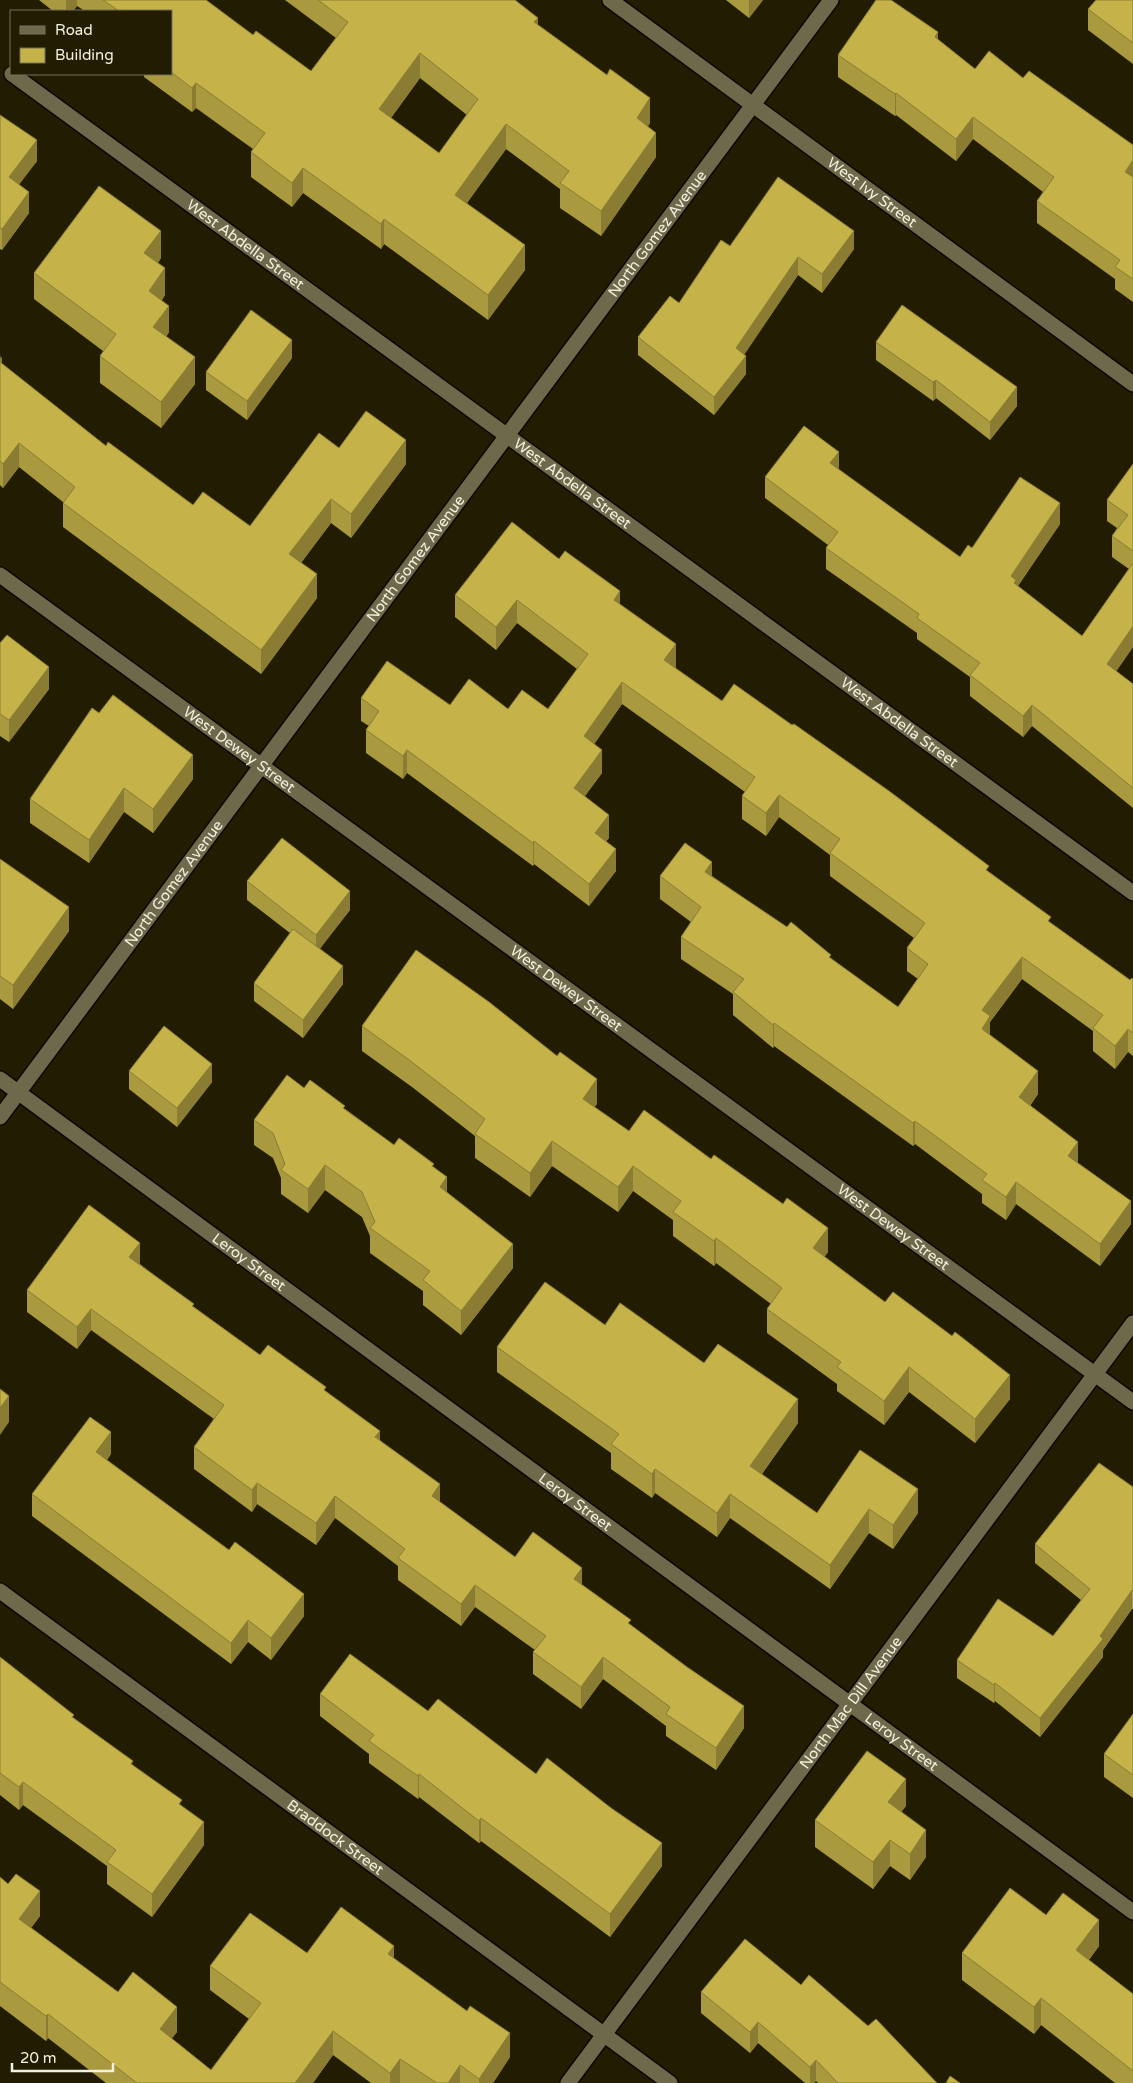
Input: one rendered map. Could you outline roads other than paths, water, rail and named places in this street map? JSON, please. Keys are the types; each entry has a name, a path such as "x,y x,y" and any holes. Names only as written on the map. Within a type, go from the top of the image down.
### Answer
{"street":[{"name":"West Ivy Street","path":"610,0 1133,384"},
{"name":"North Gomez Avenue","path":"0,1117 832,0"},
{"name":"West Abdella Street","path":"15,75 1133,893"},
{"name":"West Dewey Street","path":"0,575 1133,1402"},
{"name":"Leroy Street","path":"0,1079 1133,1912"},
{"name":"North Mac Dill Avenue","path":"568,2083 1133,1323"},
{"name":"Braddock Street","path":"0,1591 670,2083"}]}
